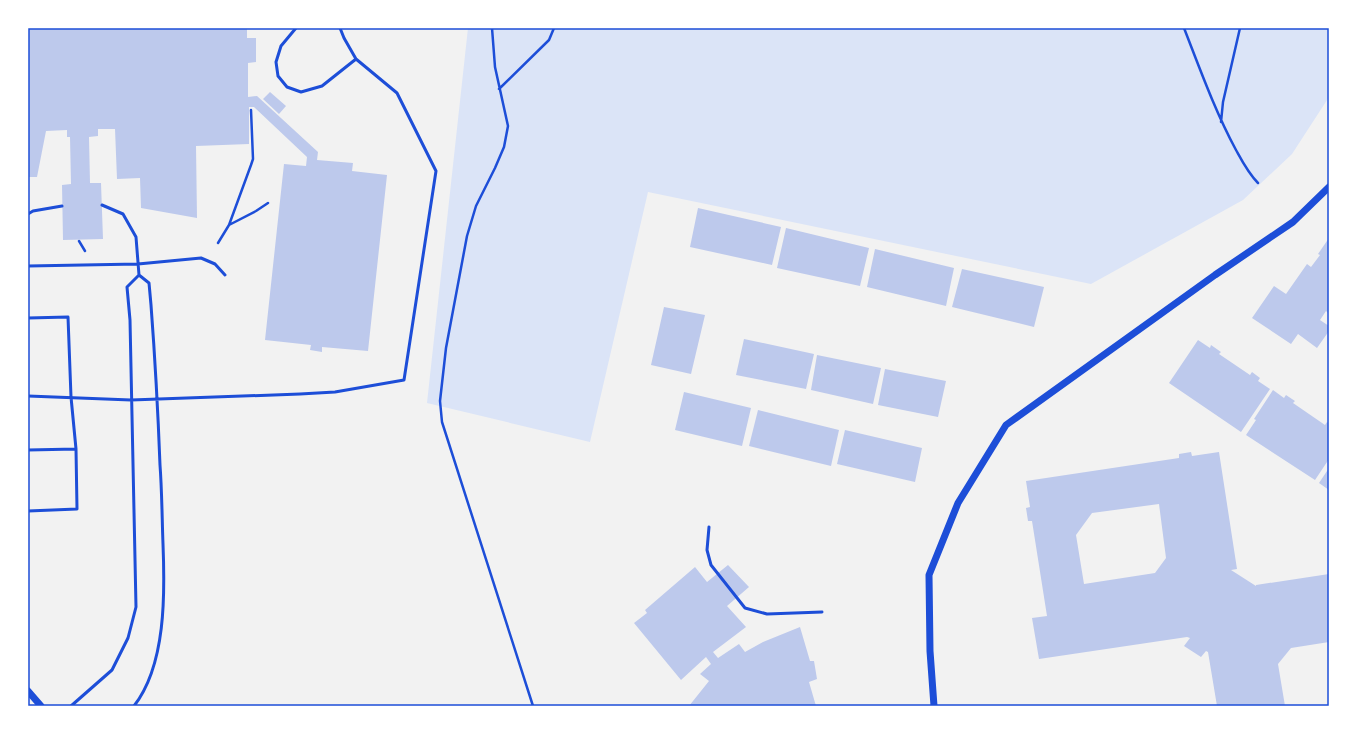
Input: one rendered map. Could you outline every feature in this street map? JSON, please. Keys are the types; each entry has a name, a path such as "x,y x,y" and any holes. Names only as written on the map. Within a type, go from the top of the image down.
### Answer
{"street":[{"path":"934,706 930,651 929,575 958,503 1006,425 1293,222 1329,187"},
{"path":"28,691 41,706"}],"lane":[{"path":"296,28 281,46 276,62 278,76 288,87 301,92 322,86 356,59"},
{"path":"28,396 131,400 307,394 335,392 404,380 436,171 396,93 356,59 340,28"},
{"path":"102,205 123,214 136,237 139,275 149,283 157,398 162,502 164,594 160,635 152,670 139,699 134,706"},
{"path":"28,214 32,211 62,206"},
{"path":"28,266 138,264 201,258 216,264 225,275"},
{"path":"72,706 112,670 128,638 136,607 130,320 127,287 139,275"},
{"path":"28,318 68,317 71,397 76,449 77,509 28,510"},
{"path":"28,450 76,449"},
{"path":"709,527 707,550 711,565 745,608 767,614 822,612"}],"path":[{"path":"492,28 495,67 508,126 507,138 495,168 476,206 469,230 446,348 440,410 442,422 533,706"},
{"path":"499,89 549,40 554,28"},
{"path":"1184,28 1221,122 1245,165 1258,183"},
{"path":"1221,122 1223,102 1240,28"},
{"path":"218,243 229,225 253,159 252,110"},
{"path":"229,225 268,203"},
{"path":"79,241 85,252"}],"shaded area":[{"path":"468,28 1329,28 1329,97 1292,154 1243,200 1091,284 648,192 590,442 427,403"}],"building":[{"path":"28,28 247,28 247,38 256,38 256,62 248,63 248,97 257,96 318,152 317,160 353,163 352,171 387,175 368,351 322,347 322,352 310,350 311,345 265,340 284,164 306,166 307,157 254,107 249,107 249,144 196,146 197,218 141,208 140,178 117,179 115,129 98,129 98,136 89,137 90,183 101,183 103,239 63,240 62,185 71,184 70,137 67,137 67,130 46,131 37,177 28,177"},
{"path":"270,92 286,106 279,114 263,99"},
{"path":"698,208 781,227 772,265 690,247"},
{"path":"786,228 869,248 860,286 777,268"},
{"path":"1329,238 1329,314 1326,311 1320,320 1329,326 1329,331 1317,348 1298,334 1291,344 1252,318 1274,286 1286,294 1307,264 1311,267 1320,255 1318,254"},
{"path":"875,249 954,268 946,306 867,287"},
{"path":"962,269 1044,287 1034,327 952,307"},
{"path":"664,307 705,315 691,374 651,365"},
{"path":"744,339 814,354 806,389 736,375"},
{"path":"1198,340 1210,348 1211,345 1221,352 1219,354 1250,375 1252,372 1260,378 1258,381 1270,389 1241,432 1169,383"},
{"path":"817,355 881,368 873,404 811,390"},
{"path":"885,369 946,381 938,417 878,405"},
{"path":"1273,390 1284,398 1286,395 1295,401 1293,403 1325,425 1327,422 1329,423 1329,459 1315,480 1246,435 1256,420 1254,419"},
{"path":"684,392 751,408 742,446 675,430"},
{"path":"758,410 839,430 831,466 749,446"},
{"path":"845,430 922,448 915,482 837,464"},
{"path":"1191,452 1192,456 1219,452 1237,569 1231,570 1256,586 1329,574 1329,642 1291,648 1278,664 1285,706 1217,706 1208,652 1206,651 1201,657 1184,646 1190,638 1187,637 1039,659 1032,618 1047,616 1032,521 1028,521 1026,508 1030,507 1026,481 1179,458 1179,454","holes":["1159,504 1166,558 1155,573 1084,584 1076,535 1092,513"]},
{"path":"1329,468 1329,490 1319,483"},
{"path":"728,565 749,587 727,606 746,627 713,652 718,658 739,644 745,652 763,642 800,627 810,661 814,661 817,679 809,682 816,706 689,706 709,681 700,674 711,664 706,657 681,680 634,623 647,613 645,610 695,567 707,582"}]}
